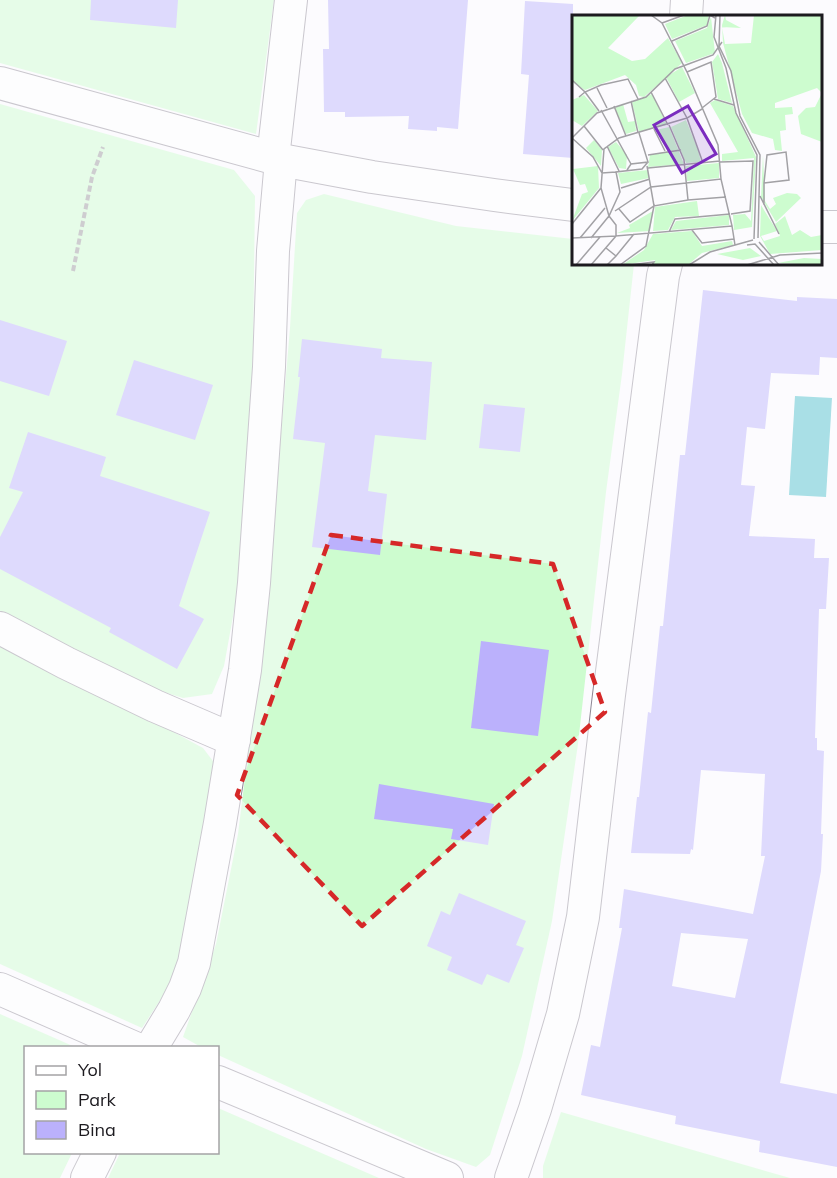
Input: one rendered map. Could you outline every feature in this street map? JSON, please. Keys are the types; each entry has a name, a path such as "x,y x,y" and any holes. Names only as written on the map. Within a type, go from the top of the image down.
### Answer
{"street":[{"path":"152,1046 174,1010 194,963 245,670 254,583 269,368 277,159 291,0"},
{"path":"686,15 687,0"},
{"path":"0,83 277,159 372,177 572,205"},
{"path":"511,1178 535,1109 563,1014 583,917 609,695 666,266"},
{"path":"0,627 66,663 155,706 234,740"},
{"path":"0,989 133,1046"},
{"path":"219,1082 447,1178"},
{"path":"87,1178 99,1154"}],"path":[{"path":"73,272 92,177 114,116"}],"highlighted area":[{"path":"331,535 553,564 605,712 362,926 237,795"}],"green space":[{"path":"0,0 274,0 256,134 0,63"},
{"path":"0,104 234,170 255,196 253,356 240,578 224,666 212,694 183,698 144,686 0,617"},
{"path":"324,194 456,226 572,239 572,266 634,266 578,744 552,921 522,1056 490,1155 476,1167 426,1149 219,1055 219,1046 199,1046 183,1037 216,944 238,834 271,568 297,213 306,200"},
{"path":"0,638 203,748 219,769 187,931 172,982 142,1028 0,964"},
{"path":"0,1014 73,1046 24,1046 24,1154 72,1154 60,1178 0,1178"},
{"path":"219,1108 379,1178 108,1178 120,1154 219,1154"},
{"path":"561,1112 790,1178 543,1178 543,1166"}],"water":[{"path":"795,396 832,398 826,497 789,495"}],"building":[{"path":"91,0 178,0 176,28 90,20"},
{"path":"328,0 468,0 458,129 437,127 437,131 408,129 409,116 345,117 345,112 324,112 323,49 329,49"},
{"path":"525,1 573,4 572,158 523,154 529,75 521,74"},
{"path":"703,290 797,301 797,297 837,299 837,358 820,357 819,375 771,373 765,429 747,427 741,485 755,486 749,536 815,539 814,558 829,558 826,609 819,609 815,738 817,738 817,750 824,751 821,871 780,1083 837,1094 837,1167 759,1152 760,1141 675,1124 676,1116 581,1095 591,1045 600,1047 622,928 619,928 624,889 753,914 765,856 761,856 765,774 701,770 693,850 691,849 690,854 631,853 648,712 651,713 660,626 663,626 680,455 685,455","holes":["681,933 748,939 735,998 672,986"]},
{"path":"0,320 67,341 49,396 0,381"},
{"path":"302,339 382,349 381,358 432,362 426,440 375,435 368,491 387,494 380,555 312,547 325,443 293,439"},
{"path":"134,360 213,385 195,440 116,415"},
{"path":"484,404 525,408 520,452 479,448"},
{"path":"28,432 106,457 100,476 210,512 179,606 204,619 177,669 109,632 111,628 0,569 0,537 23,492 9,488"},
{"path":"481,641 549,650 538,736 471,728"},
{"path":"379,784 494,804 488,845 451,839 453,829 374,819"},
{"path":"459,893 526,921 516,945 524,948 509,983 487,974 482,985 447,970 452,957 427,946 441,911 450,915"}]}
